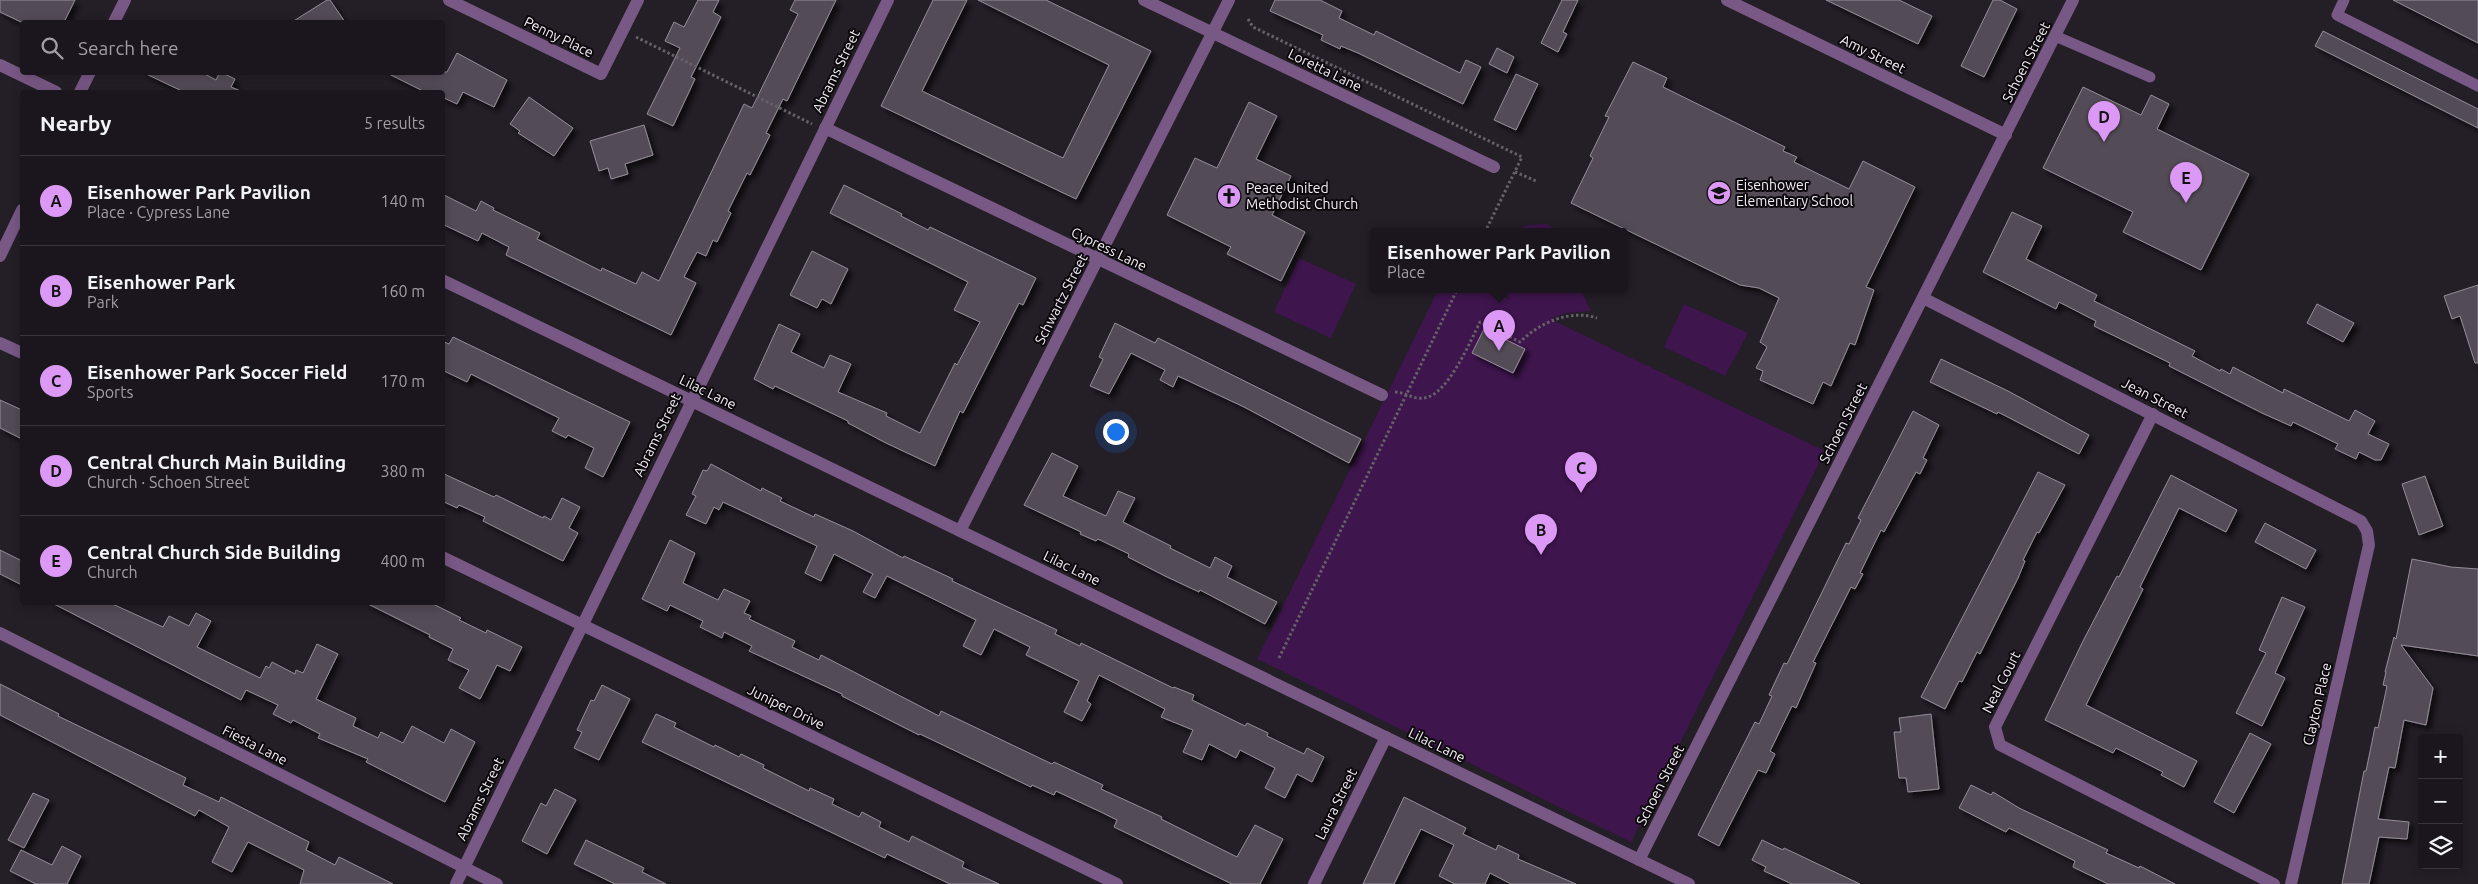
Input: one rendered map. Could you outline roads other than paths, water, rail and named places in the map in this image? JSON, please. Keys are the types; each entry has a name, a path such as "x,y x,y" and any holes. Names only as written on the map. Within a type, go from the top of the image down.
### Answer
{"street":[{"path":"115,20 125,0"},
{"name":"Penny Place","path":"450,0 601,74 638,0"},
{"name":"Abrams Street","path":"456,884 888,0"},
{"name":"Loretta Lane","path":"1144,0 1494,168"},
{"name":"Schwartz Street","path":"960,531 1229,0"},
{"name":"Amy Street","path":"1727,0 2006,135"},
{"name":"Schoen Street","path":"1639,860 2073,0"},
{"path":"0,65 20,75"},
{"path":"21,75 52,90"},
{"path":"81,90 88,75"},
{"name":"Cypress Lane","path":"825,128 1382,395"},
{"path":"0,256 20,214"},
{"name":"Lilac Lane","path":"445,281 1689,884"},
{"name":"Jean Street","path":"1923,298 2356,516 2367,531"},
{"path":"0,342 20,352"},
{"name":"Neal Court","path":"2153,414 1995,727 2000,745 2274,884"},
{"name":"Clayton Place","path":"2291,884 2369,545 2367,531"},
{"name":"Juniper Drive","path":"445,558 1117,884"},
{"name":"Fiesta Lane","path":"0,633 497,884"},
{"name":"Laura Street","path":"1314,884 1386,737"}],"lane":[{"path":"2344,0 2337,15 2478,86"},
{"path":"2056,36 2150,78"}],"place":[{"name":"Central Church Main Building","path":"2104,142"},
{"name":"Eisenhower Elementary School","path":"1719,193"},
{"name":"Peace United Methodist Church","path":"1229,196"},
{"name":"Central Church Side Building","path":"2186,203"},
{"name":"Eisenhower Park Pavilion","path":"1499,351"},
{"name":"Eisenhower Park Soccer Field","path":"1581,493"},
{"name":"Eisenhower Park","path":"1541,555"}]}
